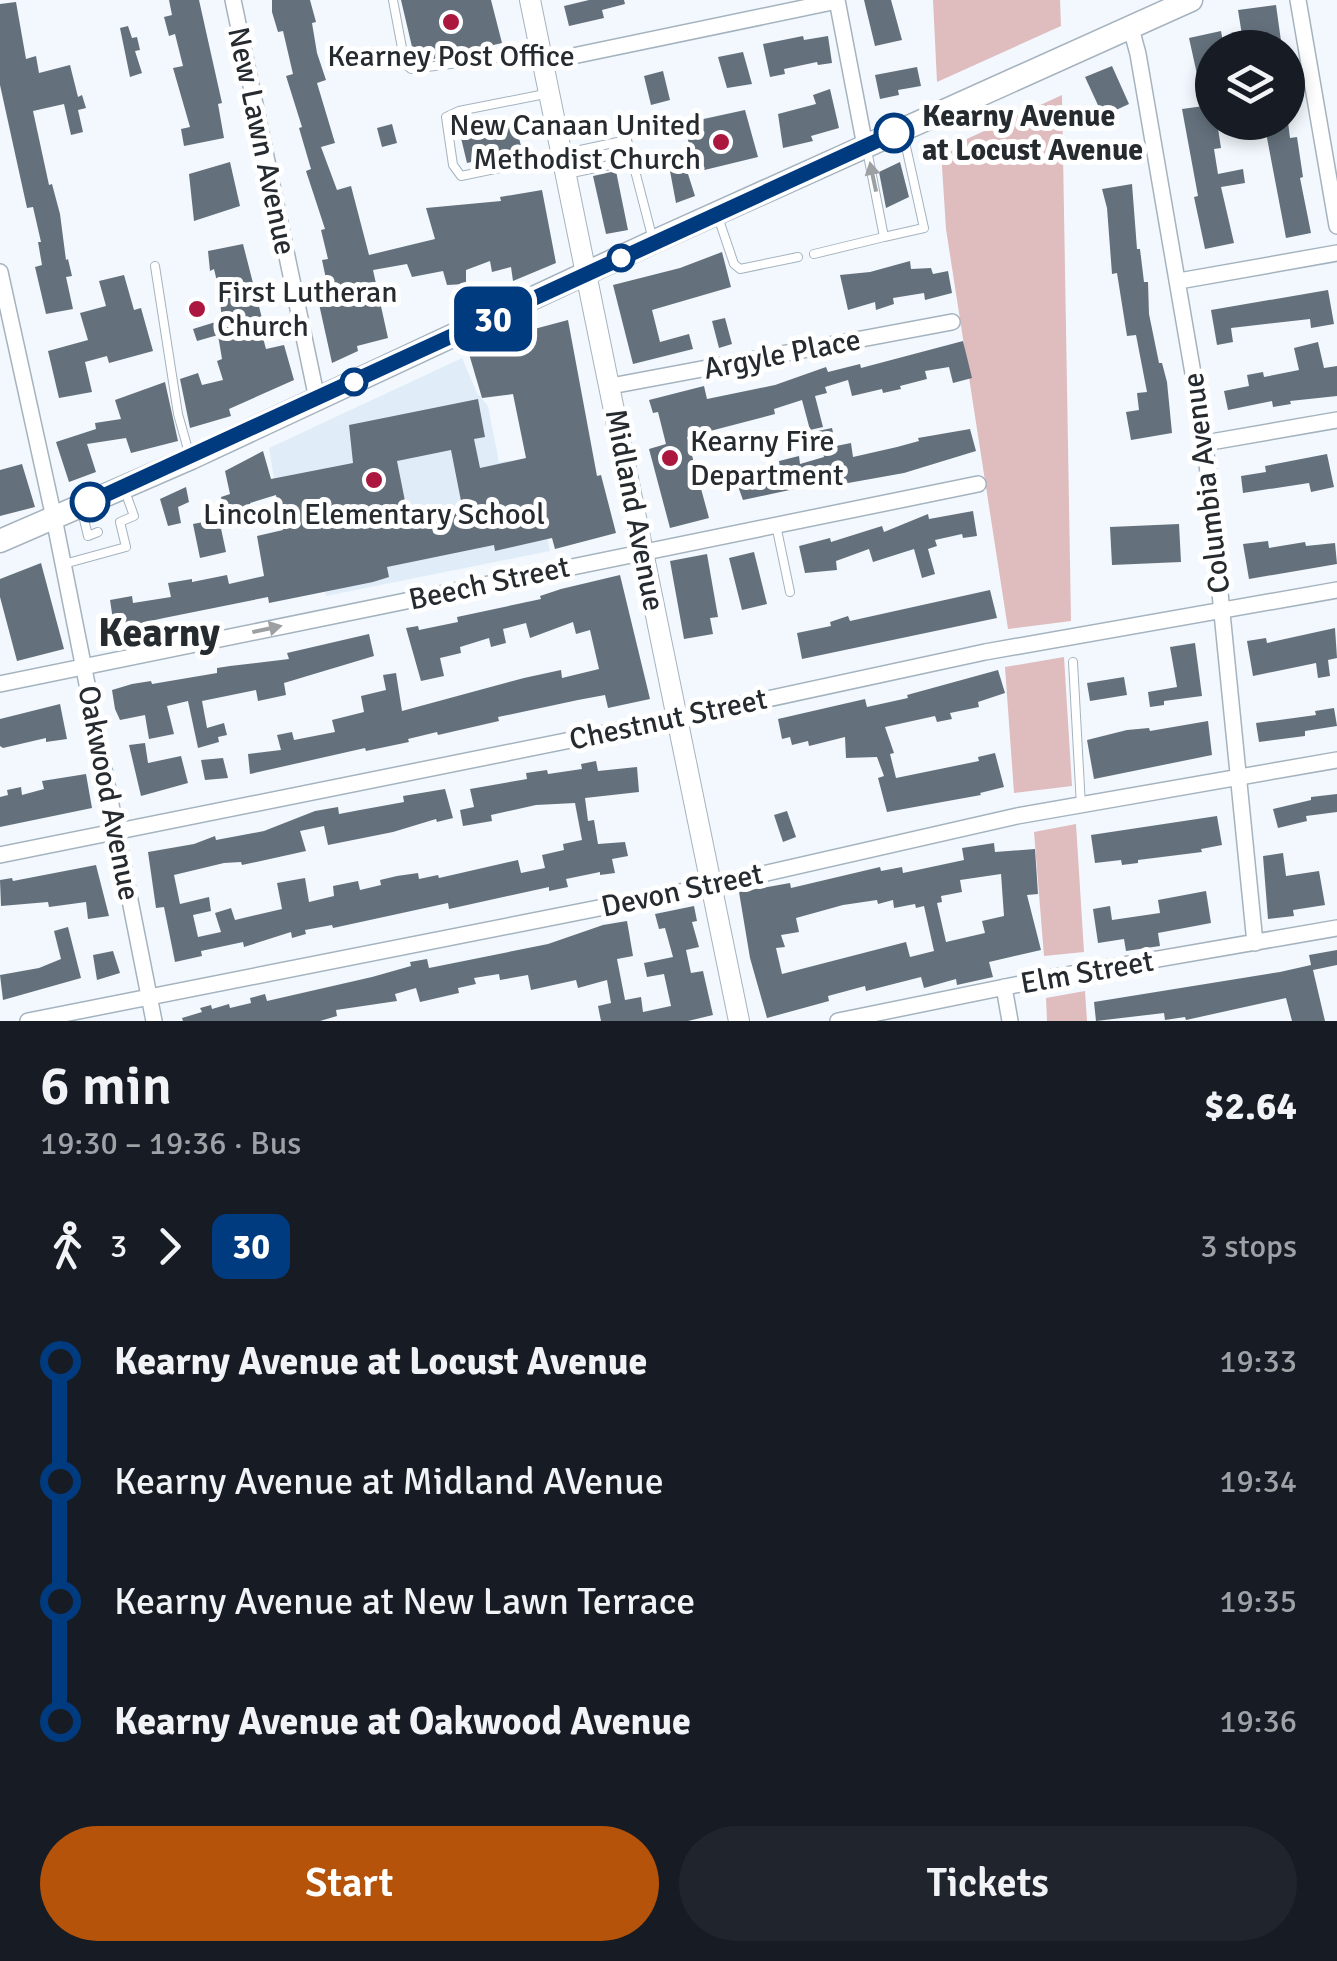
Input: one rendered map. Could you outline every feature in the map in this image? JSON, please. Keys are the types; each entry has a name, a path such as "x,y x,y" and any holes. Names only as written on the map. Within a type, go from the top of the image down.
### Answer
{"main road":[{"path":"0,541 190,458 716,213 1191,0"}],"street":[{"name":"New Lawn Avenue","path":"233,0 317,399"},
{"name":"Midland Avenue","path":"530,0 739,1021"},
{"path":"543,57 837,0 865,146"},
{"path":"1298,0 1337,226"},
{"name":"Columbia Avenue","path":"1130,28 1138,54 1205,443 1255,943"},
{"path":"1179,281 1337,253"},
{"name":"Oakwood Avenue","path":"0,272 54,518 154,1021"},
{"name":"Argyle Place","path":"612,386 952,322"},
{"path":"1205,443 1337,420"},
{"name":"Beech Street","path":"0,684 978,484"},
{"name":"Chestnut Street","path":"0,856 984,652 1337,590"},
{"name":"Devon Street","path":"28,1021 710,886 1018,816 1337,760"},
{"name":"Elm Street","path":"838,1021 1337,928"},
{"path":"1004,988 1010,1021"}],"lane":[{"path":"393,0 405,64 411,70 543,57"},
{"path":"510,166 461,176 453,165 445,124 451,113 549,93"},
{"path":"814,254 924,228 902,129"},
{"path":"566,164 627,140 653,242"},
{"path":"865,146 884,237"},
{"path":"524,162 634,165"},
{"path":"716,213 734,264 740,269 798,258"},
{"path":"155,266 178,414 190,458"},
{"path":"63,564 126,547 118,523 134,516 124,487"},
{"path":"81,506 91,556"},
{"path":"776,525 790,592"},
{"path":"88,536 98,532"},
{"path":"1073,662 1081,806"}],"shaded area":[{"path":"933,0 1060,0 1061,26 937,82"},
{"path":"1062,95 1071,621 1008,629 946,229 941,151"},
{"path":"462,358 477,393 488,406 499,462 524,459 541,505 550,551 326,596 311,522 282,529 269,448"},
{"path":"1064,657 1072,786 1014,793 1005,667"},
{"path":"1076,824 1084,952 1044,956 1034,832"},
{"path":"1085,991 1087,1021 1047,1021 1046,998"}],"building":[{"path":"169,0 199,0 222,103 218,104 224,138 184,146 181,129 190,127 173,68 183,66 175,34 169,36 164,17 172,15"},
{"path":"272,0 310,0 316,22 312,23 317,53 326,80 317,83 335,143 321,147 337,190 351,186 369,255 435,239 426,208 501,201 500,197 542,190 556,263 513,281 511,267 492,272 490,261 466,270 466,284 447,285 443,271 412,277 407,264 373,270 388,338 357,346 358,351 332,363 319,304 331,302 322,260 328,259 321,230 325,229 306,171 311,169 286,76 293,74 283,31 278,32 272,12"},
{"name":"Kearney Post Office","path":"401,0 491,0 502,43 433,59 430,47 413,51"},
{"path":"589,0 624,0 625,4 602,10 604,18 569,26 564,6"},
{"path":"864,0 891,0 902,40 875,46"},
{"path":"16,2 26,59 36,56 39,73 70,65 78,97 82,95 86,108 78,110 83,132 71,135 64,104 33,111 72,276 66,277 73,309 46,314 35,267 42,265 41,242 33,207 27,208 0,85 0,4"},
{"path":"1276,5 1279,30 1241,30 1238,10"},
{"path":"128,26 132,38 137,37 140,50 135,51 142,73 130,77 120,28"},
{"path":"803,36 804,40 828,36 832,63 784,69 785,74 770,77 763,44"},
{"path":"1195,37 1195,65 1189,38"},
{"path":"743,52 752,84 727,88 718,57"},
{"path":"1112,66 1129,104 1103,116 1085,77"},
{"path":"917,67 921,86 898,90 899,95 880,99 875,75"},
{"path":"663,71 670,100 651,105 644,76"},
{"path":"830,89 839,128 811,136 813,141 783,148 778,114 816,104 813,95"},
{"path":"1195,107 1195,140 1220,140 1221,148 1214,149 1218,174 1243,169 1245,183 1221,187 1234,243 1205,249 1182,109"},
{"path":"745,110 758,157 688,174 695,196 676,203 667,155 690,151 685,123"},
{"path":"392,124 397,143 382,147 377,128"},
{"path":"516,126 522,150 467,163 461,138"},
{"path":"1267,140 1297,140 1311,233 1286,238"},
{"path":"230,162 240,206 194,221 189,174"},
{"path":"900,162 909,197 886,208 879,172"},
{"path":"616,171 628,230 606,234 593,176"},
{"path":"1132,184 1137,249 1144,282 1148,282 1149,314 1167,382 1172,433 1131,440 1126,412 1139,410 1137,393 1147,392 1136,335 1127,336 1117,273 1112,274 1102,189"},
{"path":"243,244 266,349 284,345 294,380 229,409 231,416 190,428 180,379 198,373 202,385 223,380 217,361 222,359 218,335 197,341 193,329 222,320 219,290 214,269 210,271 208,251"},
{"path":"722,252 731,287 652,310 660,342 689,334 693,349 633,364 613,285 680,268"},
{"path":"910,261 911,269 931,268 933,274 948,271 952,293 925,300 924,293 893,298 894,304 876,310 875,302 848,310 840,275"},
{"path":"124,275 134,310 141,308 153,351 109,363 107,356 85,362 92,392 59,398 48,351 88,340 80,313 106,306 99,281"},
{"path":"1328,290 1334,324 1311,328 1310,319 1231,328 1233,342 1217,345 1211,310"},
{"path":"725,318 732,344 719,348 712,321"},
{"path":"568,320 597,476 601,475 616,533 555,549 552,538 495,551 494,545 387,567 389,577 373,582 269,603 268,597 137,624 138,629 115,633 110,600 132,596 133,603 171,597 168,583 192,579 227,575 229,584 264,576 257,536 283,530 276,495 250,503 252,508 225,514 221,497 230,494 225,471 263,451 271,479 353,463 349,425 478,399 485,437 474,439 480,468 526,458 513,394 482,398 467,347","holes":["451,450 462,506 408,516 397,461"]},
{"path":"963,341 972,378 953,383 949,367 925,371 927,379 900,386 901,389 852,396 848,380 825,387 827,393 815,396 823,427 810,430 802,400 774,409 775,414 687,437 709,518 670,528 649,449 666,444 658,412 653,413 649,400 704,386 707,399 775,385 826,367 828,372 860,364 861,368"},
{"path":"1318,342 1324,368 1337,366 1337,396 1290,401 1291,404 1273,407 1272,401 1228,410 1224,391 1249,386 1247,375 1263,372 1264,377 1299,370 1294,348"},
{"path":"165,382 178,441 131,453 126,438 87,444 96,472 69,482 56,442 96,429 95,423 121,419 115,400"},
{"path":"832,428 836,446 851,443 853,457 919,441 918,438 970,429 976,451 904,473 837,485 836,480 743,500 735,478 780,468 779,461 799,456 800,464 824,457 818,431"},
{"path":"1327,454 1334,487 1311,492 1309,483 1243,493 1241,476 1266,472 1265,466"},
{"path":"22,464 35,507 0,516 0,470"},
{"path":"186,487 189,502 178,507 181,523 168,526 160,499"},
{"path":"973,511 977,536 963,538 962,534 935,540 937,546 928,549 935,574 922,578 914,549 873,562 869,549 836,561 837,570 805,573 799,546 830,538 831,542 882,526 884,532 928,514 929,519"},
{"path":"219,519 226,552 200,558 193,524"},
{"path":"1179,524 1181,562 1112,565 1110,527"},
{"path":"1268,541 1269,548 1305,542 1306,546 1335,543 1337,564 1249,579 1243,544"},
{"path":"754,552 767,604 742,610 729,558"},
{"path":"707,554 718,617 710,618 713,634 684,639 670,561"},
{"path":"41,563 64,649 17,661 0,597 0,579"},
{"path":"620,575 650,699 608,708 605,695 578,700 408,739 409,742 250,774 248,754 281,750 277,735 292,732 294,740 335,732 332,720 364,712 361,696 386,690 383,675 396,673 402,711 561,670 562,678 599,669 590,630 576,634 573,622 530,638 526,623 503,629 506,643 491,647 489,638 460,647 461,653 440,658 444,676 421,681 406,628 418,626 419,630 458,622 457,617 541,599 540,596 561,589"},
{"path":"990,590 997,618 802,659 797,633 831,626 830,622 848,616 850,621"},
{"path":"1335,628 1337,658 1328,660 1330,676 1318,678 1316,663 1253,676 1247,641 1266,638 1267,643"},
{"path":"369,634 374,656 284,683 286,695 258,701 256,690 202,701 207,728 224,723 227,735 218,737 219,742 198,748 188,701 167,706 174,734 149,739 145,715 120,720 115,709 112,690 132,684 152,684 217,673 217,668 289,659 287,653"},
{"path":"1195,643 1202,696 1150,707 1148,692 1177,687 1170,647"},
{"path":"998,670 1005,693 978,702 979,707 950,713 952,719 937,722 935,716 885,727 894,753 890,754 896,778 979,761 978,757 995,753 1004,787 981,795 887,812 878,778 884,776 877,757 846,758 845,737 809,746 808,741 792,745 790,737 782,739 778,719 865,699 867,707 908,698 907,695"},
{"path":"1124,677 1127,695 1090,701 1087,683"},
{"path":"60,704 67,739 46,742 46,738 0,746 0,719"},
{"path":"1334,708 1337,726 1305,731 1305,736 1259,742 1256,723 1316,715 1315,711"},
{"path":"1208,721 1212,755 1094,779 1087,740 1127,730 1150,731"},
{"path":"145,743 148,763 181,756 188,783 141,796 129,745"},
{"path":"223,758 228,778 205,780 201,760"},
{"path":"596,761 598,771 637,767 639,792 585,798 588,821 594,820 598,844 625,842 628,856 612,859 615,873 566,879 568,887 549,891 549,887 449,909 448,903 333,928 332,925 305,930 306,934 292,938 291,932 244,947 243,942 201,951 202,956 175,962 164,907 156,908 148,852 215,836 216,840 264,831 315,811 338,807 339,814 404,802 403,796 445,789 453,818 328,845 324,826 300,831 306,851 174,875 180,904 209,897 211,911 193,915 198,937 221,932 215,913 231,908 235,920 282,909 277,883 305,878 309,902 334,896 333,886 358,881 360,890 397,876 418,873 419,879 438,875 439,878 518,860 521,873 545,868 542,855 564,850 563,844 582,840 575,803 536,805 491,815 492,821 463,826 460,810 474,807 470,789 527,779 526,773 582,769 581,764"},
{"path":"86,774 92,808 0,827 0,797 8,795 7,790 21,787 22,795 44,789 42,781"},
{"path":"1337,794 1337,812 1306,816 1307,821 1278,828 1273,809 1311,797"},
{"path":"787,811 796,837 783,842 774,815"},
{"path":"1217,816 1222,845 1138,863 1095,863 1091,835"},
{"path":"994,843 995,852 1035,849 1038,894 1027,895 1041,950 989,962 993,977 957,985 956,979 924,988 921,977 866,991 865,986 828,996 829,1001 767,1018 750,958 739,892 790,883 791,888 880,867 881,871 902,867 903,873 964,860 962,848","holes":["1001,874 1004,916 982,921 985,933 946,942 937,903 942,902 941,896 962,892 960,880","877,900 878,904 893,900 894,908 924,906 934,951 910,957 906,942 782,974 776,948 785,947 781,935 799,932 796,918"]},
{"path":"1283,853 1286,876 1319,871 1325,905 1293,910 1294,916 1268,919 1263,856"},
{"path":"96,865 109,916 88,919 86,902 49,907 48,902 1,906 0,880"},
{"path":"1206,891 1211,923 1158,933 1160,946 1126,951 1124,939 1098,943 1093,909 1110,906 1112,920 1160,913 1158,900"},
{"path":"694,906 697,921 692,922 699,947 686,950 691,973 703,971 713,1015 688,1021 601,1021 598,1006 611,1003 607,980 578,988 576,980 531,990 528,975 500,980 499,974 474,978 476,984 458,988 459,993 420,1002 416,988 395,994 397,1001 336,1010 337,1016 320,1021 182,1018 211,1005 212,1009 229,1004 230,1008 251,1003 250,998 265,994 267,1001 372,977 411,966 410,962 427,959 429,968 548,944 627,921 633,956 617,959 625,1000 641,997 643,1012 671,1006 664,974 647,977 644,963 673,957 665,928 659,929 655,914"},
{"path":"68,927 81,978 3,1000 0,975 39,968 61,959 54,931"},
{"path":"1337,950 1337,965 1313,970 1325,1021 1292,1021 1286,998 1186,1020 1165,1020 1164,1013 1096,1021 1094,1002 1280,972 1311,965 1309,955"},
{"path":"113,951 120,973 97,980 93,955"}],"bus line":[{"name":"30","path":"90,502 894,133"}],"place":[{"name":"Kearney Post Office","path":"451,22"},
{"name":"Kearny Avenue at Locust Avenue","path":"894,133"},
{"name":"New Canaan United Methodist Church","path":"721,142"},
{"name":"First Lutheran Church","path":"197,309"},
{"name":"Kearny Fire Department","path":"670,458"},
{"name":"Lincoln Elementary School","path":"374,480"}],"district":[{"name":"Kearny","path":"159,632"}]}
